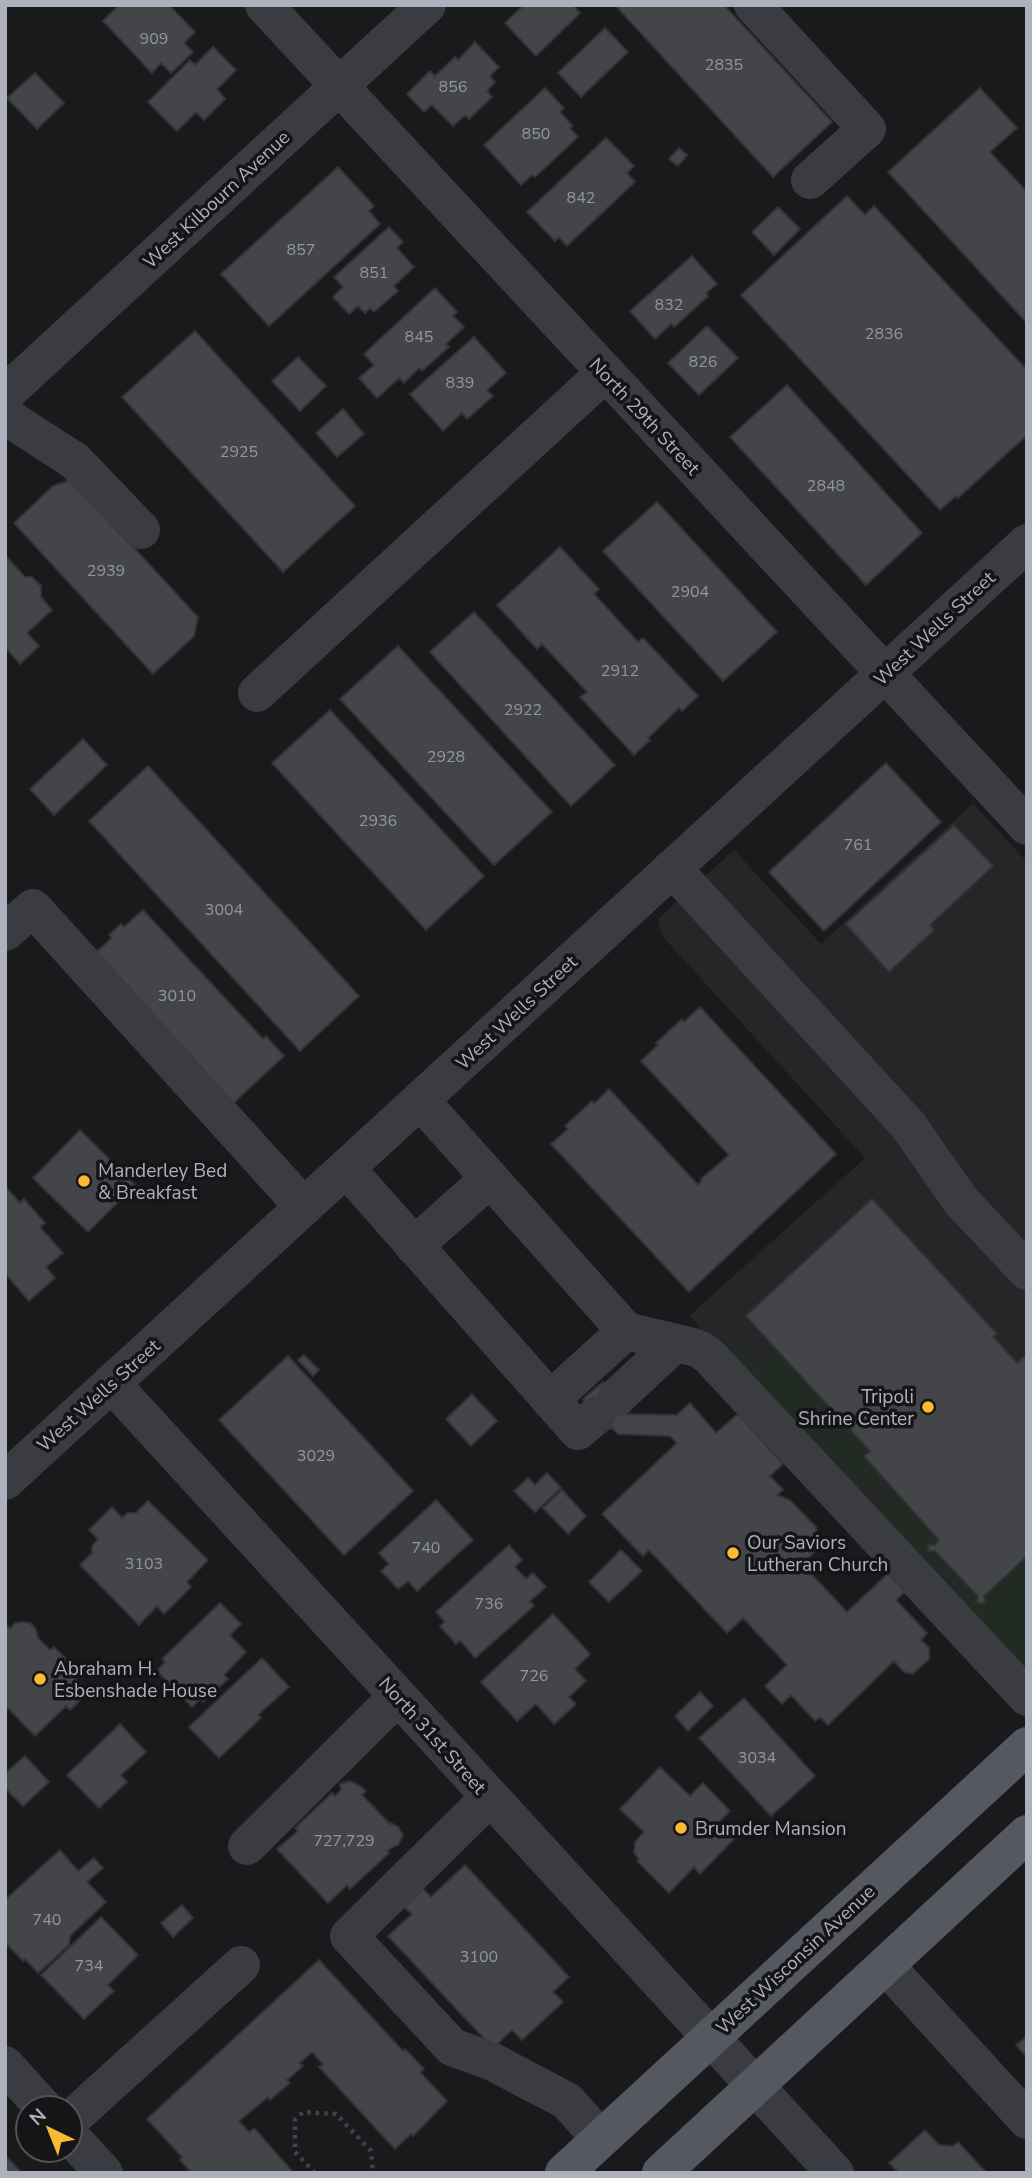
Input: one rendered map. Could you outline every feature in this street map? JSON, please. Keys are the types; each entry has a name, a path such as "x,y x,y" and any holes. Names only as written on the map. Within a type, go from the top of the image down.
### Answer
{"main road":[{"name":"West Wisconsin Avenue","path":"564,2173 1027,1746"},
{"path":"662,2173 1027,1834"}],"street":[{"name":"North 29th Street","path":"264,5 1027,826"},
{"name":"West Kilbourn Avenue","path":"5,394 427,5"},
{"path":"753,5 867,129 810,180"},
{"path":"257,693 605,373"},
{"path":"5,416 75,461 141,530"},
{"name":"West Wells Street","path":"5,1481 1027,543"},
{"path":"672,869 908,1125 961,1201 1027,1271"},
{"path":"5,932 33,908 304,1207"},
{"path":"420,1100 626,1331 701,1350 710,1357 1027,1698"},
{"path":"345,1168 578,1431 675,1343"},
{"path":"414,1245 489,1179"},
{"path":"550,1400 626,1331"},
{"name":"North 31st Street","path":"111,1383 835,2173"},
{"path":"247,1846 398,1696"},
{"path":"490,1797 349,1936 452,2047 491,2061 567,2101 600,2138"},
{"path":"84,2107 241,1965"},
{"path":"886,1965 1027,2120"},
{"path":"5,2065 31,2094"}],"path":[{"path":"314,2173 295,2151 296,2120 303,2112 336,2114 372,2151 373,2173"}],"shaded area":[{"path":"973,803 1027,862 1027,1685 722,1355 690,1315 865,1158 663,937 658,919 734,850 821,944"},
{"path":"726,1334 758,1369 778,1351 870,1451 865,1457 884,1478 857,1503 722,1355"},
{"path":"893,1491 939,1540 935,1545 928,1545 929,1551 935,1551 978,1596 976,1599 979,1604 985,1601 984,1596 1027,1556 1027,1679 868,1514"}],"building":[{"path":"119,5 169,5 195,32 184,43 193,52 171,73 161,63 152,73 103,21"},
{"path":"524,5 573,5 580,13 536,56 505,23"},
{"path":"615,5 724,5 832,122 773,177"},
{"path":"605,28 628,52 581,97 558,73"},
{"path":"475,42 499,67 490,76 495,82 487,91 492,97 469,119 465,115 453,126 432,105 424,112 407,94 430,71 435,76 455,57 458,60"},
{"path":"213,47 236,70 217,89 225,99 204,120 196,112 177,131 148,102 190,60 195,65"},
{"path":"35,73 64,103 37,129 7,98"},
{"path":"545,88 564,108 560,112 573,126 570,128 578,137 535,177 532,175 521,185 484,145"},
{"path":"980,88 1017,128 990,152 1027,192 1027,323 888,172"},
{"path":"606,138 634,166 627,173 635,182 567,246 559,237 555,241 527,212"},
{"path":"679,148 687,155 678,166 669,159"},
{"path":"338,167 374,206 369,211 380,224 269,326 221,274"},
{"path":"847,196 865,215 874,206 1027,370 1027,435 958,498 956,496 940,510 741,295"},
{"path":"778,207 800,229 774,255 752,232"},
{"path":"389,227 403,242 397,248 414,267 394,286 398,291 374,312 370,308 365,313 358,306 349,314 333,297 343,287 334,277"},
{"path":"692,256 717,284 706,293 708,296 674,327 671,324 655,339 630,311"},
{"path":"435,288 457,312 453,316 464,327 446,344 449,347 422,371 419,368 404,383 399,378 377,398 359,378 374,365 364,354"},
{"path":"707,326 738,358 699,395 668,363"},
{"path":"195,331 355,506 283,572 122,397"},
{"path":"474,337 506,373 487,390 493,396 467,419 462,413 443,431 410,394"},
{"path":"298,357 326,386 300,411 272,381"},
{"path":"787,385 922,533 866,585 730,437"},
{"path":"343,409 364,434 337,457 316,433"},
{"path":"71,480 198,617 194,636 153,674 14,523 53,486"},
{"path":"657,502 777,632 723,681 603,551"},
{"path":"560,547 599,589 594,594 638,642 643,638 698,696 682,711 679,708 634,755 580,697 587,692 542,644 537,649 497,605"},
{"path":"5,555 25,577 32,577 41,586 41,597 52,610 27,633 39,646 20,664 5,647"},
{"path":"474,612 615,765 571,806 430,652"},
{"path":"398,646 552,812 494,865 340,699"},
{"path":"330,710 484,876 426,930 272,763"},
{"path":"83,739 107,765 54,815 30,789"},
{"path":"886,763 941,822 824,931 769,872"},
{"path":"148,766 359,996 300,1051 89,821"},
{"path":"954,825 993,866 930,925 934,930 889,972 846,924"},
{"path":"143,910 263,1039 266,1036 284,1056 228,1108 94,954 112,938 109,935 121,924 124,927"},
{"path":"700,1007 836,1154 689,1292 551,1144 568,1129 565,1126 609,1089 698,1185 701,1179 729,1155 641,1061 682,1019 684,1022"},
{"name":"Manderley Bed & Breakfast","path":"80,1130 135,1185 88,1232 33,1178"},
{"path":"5,1186 20,1203 24,1199 45,1223 40,1227 63,1253 46,1267 55,1278 29,1301 5,1273"},
{"name":"Tripoli Shrine Center","path":"872,1199 997,1334 993,1337 1017,1363 1024,1357 1027,1360 1027,1556 984,1596 985,1601 982,1604 977,1603 978,1596 935,1551 929,1551 928,1545 935,1545 939,1540 864,1456 870,1451 746,1316"},
{"path":"304,1355 319,1370 313,1376 298,1360"},
{"path":"288,1356 413,1491 344,1555 219,1420"},
{"name":"Our Saviors Lutheran Church","path":"603,1382 629,1411 627,1414 677,1415 690,1403 716,1433 738,1414 783,1464 770,1476 783,1490 777,1495 790,1500 816,1527 820,1547 802,1564 847,1612 893,1569 910,1587 896,1600 927,1633 921,1640 929,1648 929,1659 913,1674 904,1672 894,1661 828,1725 820,1717 815,1721 791,1695 782,1704 765,1686 787,1665 743,1618 727,1633 649,1550 643,1556 602,1514 677,1443 670,1436 618,1434 610,1429 583,1399"},
{"path":"472,1394 497,1421 471,1446 446,1419"},
{"path":"547,1473 561,1488 535,1512 514,1491 528,1478 535,1485"},
{"path":"562,1490 586,1516 568,1534 543,1508"},
{"path":"436,1500 473,1540 417,1591 408,1581 398,1589 381,1571 389,1564 379,1553"},
{"path":"148,1501 208,1560 187,1582 191,1587 164,1614 157,1606 139,1625 80,1565 92,1553 92,1546 98,1539 89,1530 112,1507 122,1518 128,1513 136,1513"},
{"path":"509,1545 522,1560 515,1567 526,1579 533,1573 546,1587 530,1601 534,1606 475,1658 460,1640 456,1644 440,1626 445,1622 436,1612"},
{"path":"621,1550 642,1571 609,1602 589,1582"},
{"path":"220,1603 241,1624 230,1635 246,1652 224,1675 228,1679 203,1702 200,1699 192,1707 157,1671 165,1662 162,1659"},
{"path":"553,1614 590,1654 575,1669 586,1681 569,1697 576,1704 554,1724 536,1704 517,1721 481,1682"},
{"name":"Abraham H. Esbenshade House","path":"15,1623 30,1623 36,1629 38,1638 50,1650 54,1647 70,1663 65,1668 86,1689 83,1693 85,1695 70,1710 66,1706 35,1736 8,1708 5,1711 5,1624 10,1629"},
{"path":"262,1658 289,1687 258,1715 261,1718 219,1758 189,1727"},
{"path":"700,1692 713,1706 688,1731 675,1716"},
{"path":"744,1698 815,1776 771,1816 699,1738"},
{"path":"120,1724 146,1752 121,1775 127,1782 99,1808 67,1775"},
{"path":"25,1756 49,1782 23,1806 5,1788 5,1774"},
{"name":"Brumder Mansion","path":"660,1767 690,1796 703,1783 730,1811 718,1823 734,1839 700,1874 694,1867 669,1893 637,1861 639,1859 634,1853 635,1842 644,1832 620,1809"},
{"path":"350,1781 366,1791 362,1795 390,1824 398,1827 403,1835 398,1845 387,1851 389,1853 350,1889 347,1885 328,1903 277,1849 298,1831 295,1828 332,1793 335,1796 341,1790 340,1784"},
{"path":"60,1850 78,1871 94,1858 103,1868 87,1882 106,1902 70,1936 69,1945 38,1973 5,1942 5,1900"},
{"path":"465,1865 569,1977 553,1992 563,2002 522,2040 512,2030 493,2048 388,1936 412,1914 404,1907 423,1889 431,1897"},
{"path":"182,1905 193,1918 173,1937 161,1923"},
{"path":"101,1917 138,1955 108,1985 114,1991 84,2019 41,1975"},
{"path":"319,1960 403,2051 405,2049 424,2069 420,2072 447,2101 413,2136 411,2134 395,2149 319,2067 323,2064 312,2052 300,2063 303,2066 287,2080 290,2083 239,2121 249,2132 254,2128 294,2173 192,2173 180,2160 182,2157 147,2119"},
{"path":"1027,2036 1027,2057 1016,2045"},
{"path":"925,2130 939,2145 953,2146 958,2142 986,2172 899,2173 889,2163"},
{"path":"5,2155 22,2173 5,2173"}],"place":[{"name":"Manderley Bed & Breakfast","path":"84,1181"},
{"name":"Tripoli Shrine Center","path":"928,1407"},
{"name":"Our Saviors Lutheran Church","path":"733,1553"},
{"name":"Abraham H. Esbenshade House","path":"40,1679"},
{"name":"Brumder Mansion","path":"681,1828"}]}
